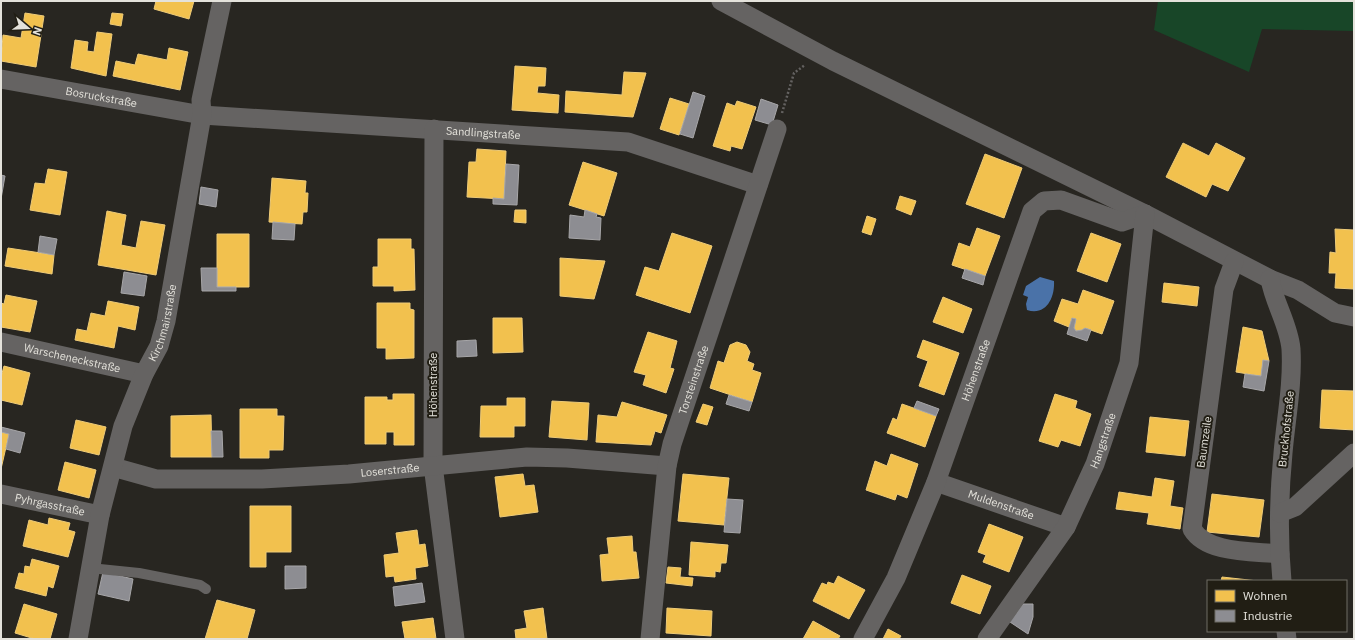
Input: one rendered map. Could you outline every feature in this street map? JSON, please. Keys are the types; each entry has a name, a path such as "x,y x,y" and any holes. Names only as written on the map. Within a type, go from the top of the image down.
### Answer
{"street":[{"name":"Kirchmairstraße","path":"78,639 100,516 123,426 144,374 159,346 166,321 202,114 201,100 222,1"},
{"path":"721,1 833,61 1145,214 1234,262 1298,290 1335,313 1354,317"},
{"name":"Bosruckstraße","path":"1,79 202,114"},
{"name":"Sandlingstraße","path":"202,114 628,142 758,185"},
{"name":"Höhenstraße","path":"434,129 433,465 454,639"},
{"name":"Torsteinstraße","path":"650,639 667,466 672,444 777,129"},
{"name":"Höhenstraße","path":"863,639 896,578 936,482 1032,211 1044,201 1061,200 1122,222 1145,214"},
{"name":"Hangstraße","path":"987,639 1066,528 1095,464 1129,363 1145,214"},
{"name":"Baumzeile","path":"1234,262 1224,289 1192,529 1195,534 1213,546 1280,554"},
{"name":"Bruckhofstraße","path":"1270,279 1275,302 1291,347 1291,388 1282,461 1280,513 1282,580"},
{"name":"Warscheneckstraße","path":"1,342 144,374"},
{"path":"1280,513 1295,507 1354,453"},
{"name":"Loserstraße","path":"113,467 156,479 255,479 349,474 527,457 567,458 667,466"},
{"name":"Muldenstraße","path":"936,482 1066,528"},
{"name":"Pyhrgasstraße","path":"1,494 100,516"}],"lane":[{"path":"90,568 147,575 200,585 206,589"}],"path":[{"path":"777,129 794,73"}],"green space":[{"path":"1158,1 1354,1 1354,31 1262,29 1249,72 1154,30"}],"water":[{"path":"1040,277 1054,281 1053,294 1048,304 1044,308 1034,311 1027,310 1026,304 1028,297 1023,295 1026,286"}],"building: Wohnen":[{"path":"156,1 194,1 189,19 154,9"},
{"path":"25,13 44,16 36,67 1,61 3,35 21,38"},
{"path":"112,13 123,14 121,26 110,24"},
{"path":"97,32 112,34 106,76 71,68 75,40 88,42 87,51 94,52"},
{"path":"169,48 188,52 180,90 113,76 116,61 135,65 138,54 167,60"},
{"path":"515,66 546,68 545,86 538,86 537,93 559,95 558,113 512,110"},
{"path":"624,72 646,73 633,117 565,112 566,91 622,95"},
{"path":"670,98 689,104 679,135 660,129"},
{"path":"737,101 756,107 742,149 731,146 730,151 713,146 727,103 735,106"},
{"path":"1183,143 1209,156 1216,143 1245,158 1228,191 1212,184 1206,197 1166,177"},
{"path":"477,149 506,151 504,199 467,197 469,162 476,162"},
{"path":"985,154 1022,168 1004,218 966,204"},
{"path":"583,162 617,173 604,216 569,205"},
{"path":"48,169 67,172 60,215 30,210 35,183 45,184"},
{"path":"272,178 306,181 305,193 308,193 307,212 303,212 302,224 269,222"},
{"path":"900,196 916,201 911,215 896,209"},
{"path":"515,210 526,210 526,223 514,222"},
{"path":"107,211 126,215 121,245 136,248 141,221 165,225 156,275 98,265"},
{"path":"867,216 876,219 871,235 862,232"},
{"path":"977,228 1000,236 985,276 952,265 959,243 970,247"},
{"path":"1335,229 1354,230 1354,289 1335,288 1336,273 1329,273 1330,252 1336,253"},
{"path":"672,233 712,246 690,313 636,295 645,267 659,271"},
{"path":"1091,233 1121,244 1107,282 1077,271"},
{"path":"217,234 249,234 249,287 217,287"},
{"path":"378,239 411,239 411,249 414,249 415,290 394,291 394,286 373,286 373,267 378,267"},
{"path":"8,248 54,255 52,274 5,266"},
{"path":"560,258 605,261 594,299 560,296"},
{"path":"1164,283 1199,287 1197,306 1162,302"},
{"path":"1083,290 1114,301 1102,334 1085,328 1076,331 1074,328 1076,319 1072,318 1069,327 1054,321 1062,299 1078,304"},
{"path":"6,295 37,301 30,332 1,327 1,303 4,304"},
{"path":"943,297 972,309 963,333 933,322"},
{"path":"108,301 139,307 135,330 118,326 114,348 75,340 77,329 87,331 91,313 105,316"},
{"path":"377,303 410,303 410,309 414,310 414,358 386,359 386,348 377,348"},
{"path":"493,318 522,318 523,352 493,353"},
{"path":"1243,327 1262,331 1269,361 1263,360 1261,376 1236,372"},
{"path":"648,332 677,341 670,368 674,369 666,393 643,385 646,375 634,372"},
{"path":"923,340 959,353 944,395 919,386 928,361 917,357"},
{"path":"737,342 746,345 750,352 747,361 754,364 752,370 761,373 752,402 710,388 718,361 724,363 730,345"},
{"path":"4,366 30,373 22,405 1,400 1,377"},
{"path":"1322,390 1354,391 1354,430 1320,428"},
{"path":"393,394 414,394 414,445 394,445 394,432 386,432 386,444 365,444 365,397 387,397 387,400 393,400"},
{"path":"1055,394 1077,401 1075,408 1091,414 1080,446 1061,440 1058,447 1039,441"},
{"path":"507,398 525,398 525,426 514,426 514,437 480,437 481,406 507,406"},
{"path":"552,401 589,403 587,440 549,437"},
{"path":"622,402 667,415 661,433 655,431 651,445 596,442 598,415 617,417"},
{"path":"703,404 713,407 707,425 696,422"},
{"path":"902,404 936,416 925,447 887,433 893,418 897,420"},
{"path":"240,409 277,409 277,416 284,416 283,450 269,450 269,458 240,458"},
{"path":"211,415 212,457 171,457 171,416"},
{"path":"1150,417 1189,421 1185,456 1146,452"},
{"path":"76,420 106,427 99,455 70,448"},
{"path":"1,432 9,434 1,469"},
{"path":"891,454 918,464 907,498 897,494 895,500 866,490 875,461 887,466"},
{"path":"65,462 96,470 89,498 58,490"},
{"path":"523,474 525,486 534,485 538,512 500,517 495,477"},
{"path":"683,474 729,478 724,525 678,521"},
{"path":"1155,478 1174,481 1170,506 1183,508 1180,529 1147,524 1149,513 1116,509 1119,492 1152,497"},
{"path":"1212,494 1264,500 1259,537 1207,532"},
{"path":"250,506 291,506 291,552 266,552 266,567 250,567"},
{"path":"49,518 70,523 68,530 75,532 68,557 23,546 29,520 48,525"},
{"path":"989,524 1023,537 1009,572 983,562 986,555 978,552"},
{"path":"417,530 419,545 425,544 428,566 415,568 416,579 395,582 394,576 386,577 384,555 399,553 396,533"},
{"path":"632,536 633,552 636,552 639,578 602,581 600,555 609,554 607,538"},
{"path":"691,542 728,545 726,563 721,563 720,572 715,571 715,577 689,575"},
{"path":"32,559 59,566 53,588 48,586 46,596 15,588 19,573 24,574 25,566 30,567"},
{"path":"668,567 681,568 680,577 693,578 692,586 666,583"},
{"path":"962,575 991,586 980,614 951,603"},
{"path":"838,576 865,590 849,619 813,601 822,583 827,585 828,582 834,584"},
{"path":"1222,577 1249,580 1221,580"},
{"path":"217,600 255,610 247,639 205,639"},
{"path":"24,604 57,614 50,639 35,639 15,633"},
{"path":"543,608 547,639 516,639 515,630 527,628 524,611"},
{"path":"667,608 712,611 711,636 666,633"},
{"path":"433,618 436,639 405,639 402,622"},
{"path":"813,621 840,636 838,639 803,639"},
{"path":"888,629 901,636 899,639 883,639"}],"building: Industrie":[{"path":"693,92 705,96 693,138 680,134"},
{"path":"761,99 778,105 772,125 755,120"},
{"path":"506,164 519,165 517,205 493,204 493,198 504,199"},
{"path":"1,175 5,176 1,199"},
{"path":"201,187 218,190 216,207 199,204"},
{"path":"585,210 597,214 596,217 601,218 600,240 569,238 570,215 584,217"},
{"path":"273,222 295,224 294,240 272,239"},
{"path":"40,236 57,239 54,255 38,252"},
{"path":"201,268 217,268 217,287 236,287 236,291 202,291"},
{"path":"965,269 985,276 983,285 962,278"},
{"path":"124,272 147,276 144,296 121,293"},
{"path":"1072,318 1076,319 1074,328 1076,331 1085,328 1091,330 1087,341 1067,334"},
{"path":"476,340 477,356 457,357 457,341"},
{"path":"1263,360 1269,361 1264,391 1243,387 1245,374 1261,376"},
{"path":"729,395 752,402 749,411 726,404"},
{"path":"917,401 939,409 936,416 914,408"},
{"path":"1,427 25,433 20,453 6,449 9,434 1,432"},
{"path":"211,431 222,431 223,457 212,457"},
{"path":"727,499 743,500 740,533 724,532"},
{"path":"285,566 306,566 306,588 285,589"},
{"path":"103,572 133,579 129,601 98,594"},
{"path":"422,583 425,602 395,606 393,587"},
{"path":"1023,604 1033,604 1033,617 1028,634 1010,622"}]}
